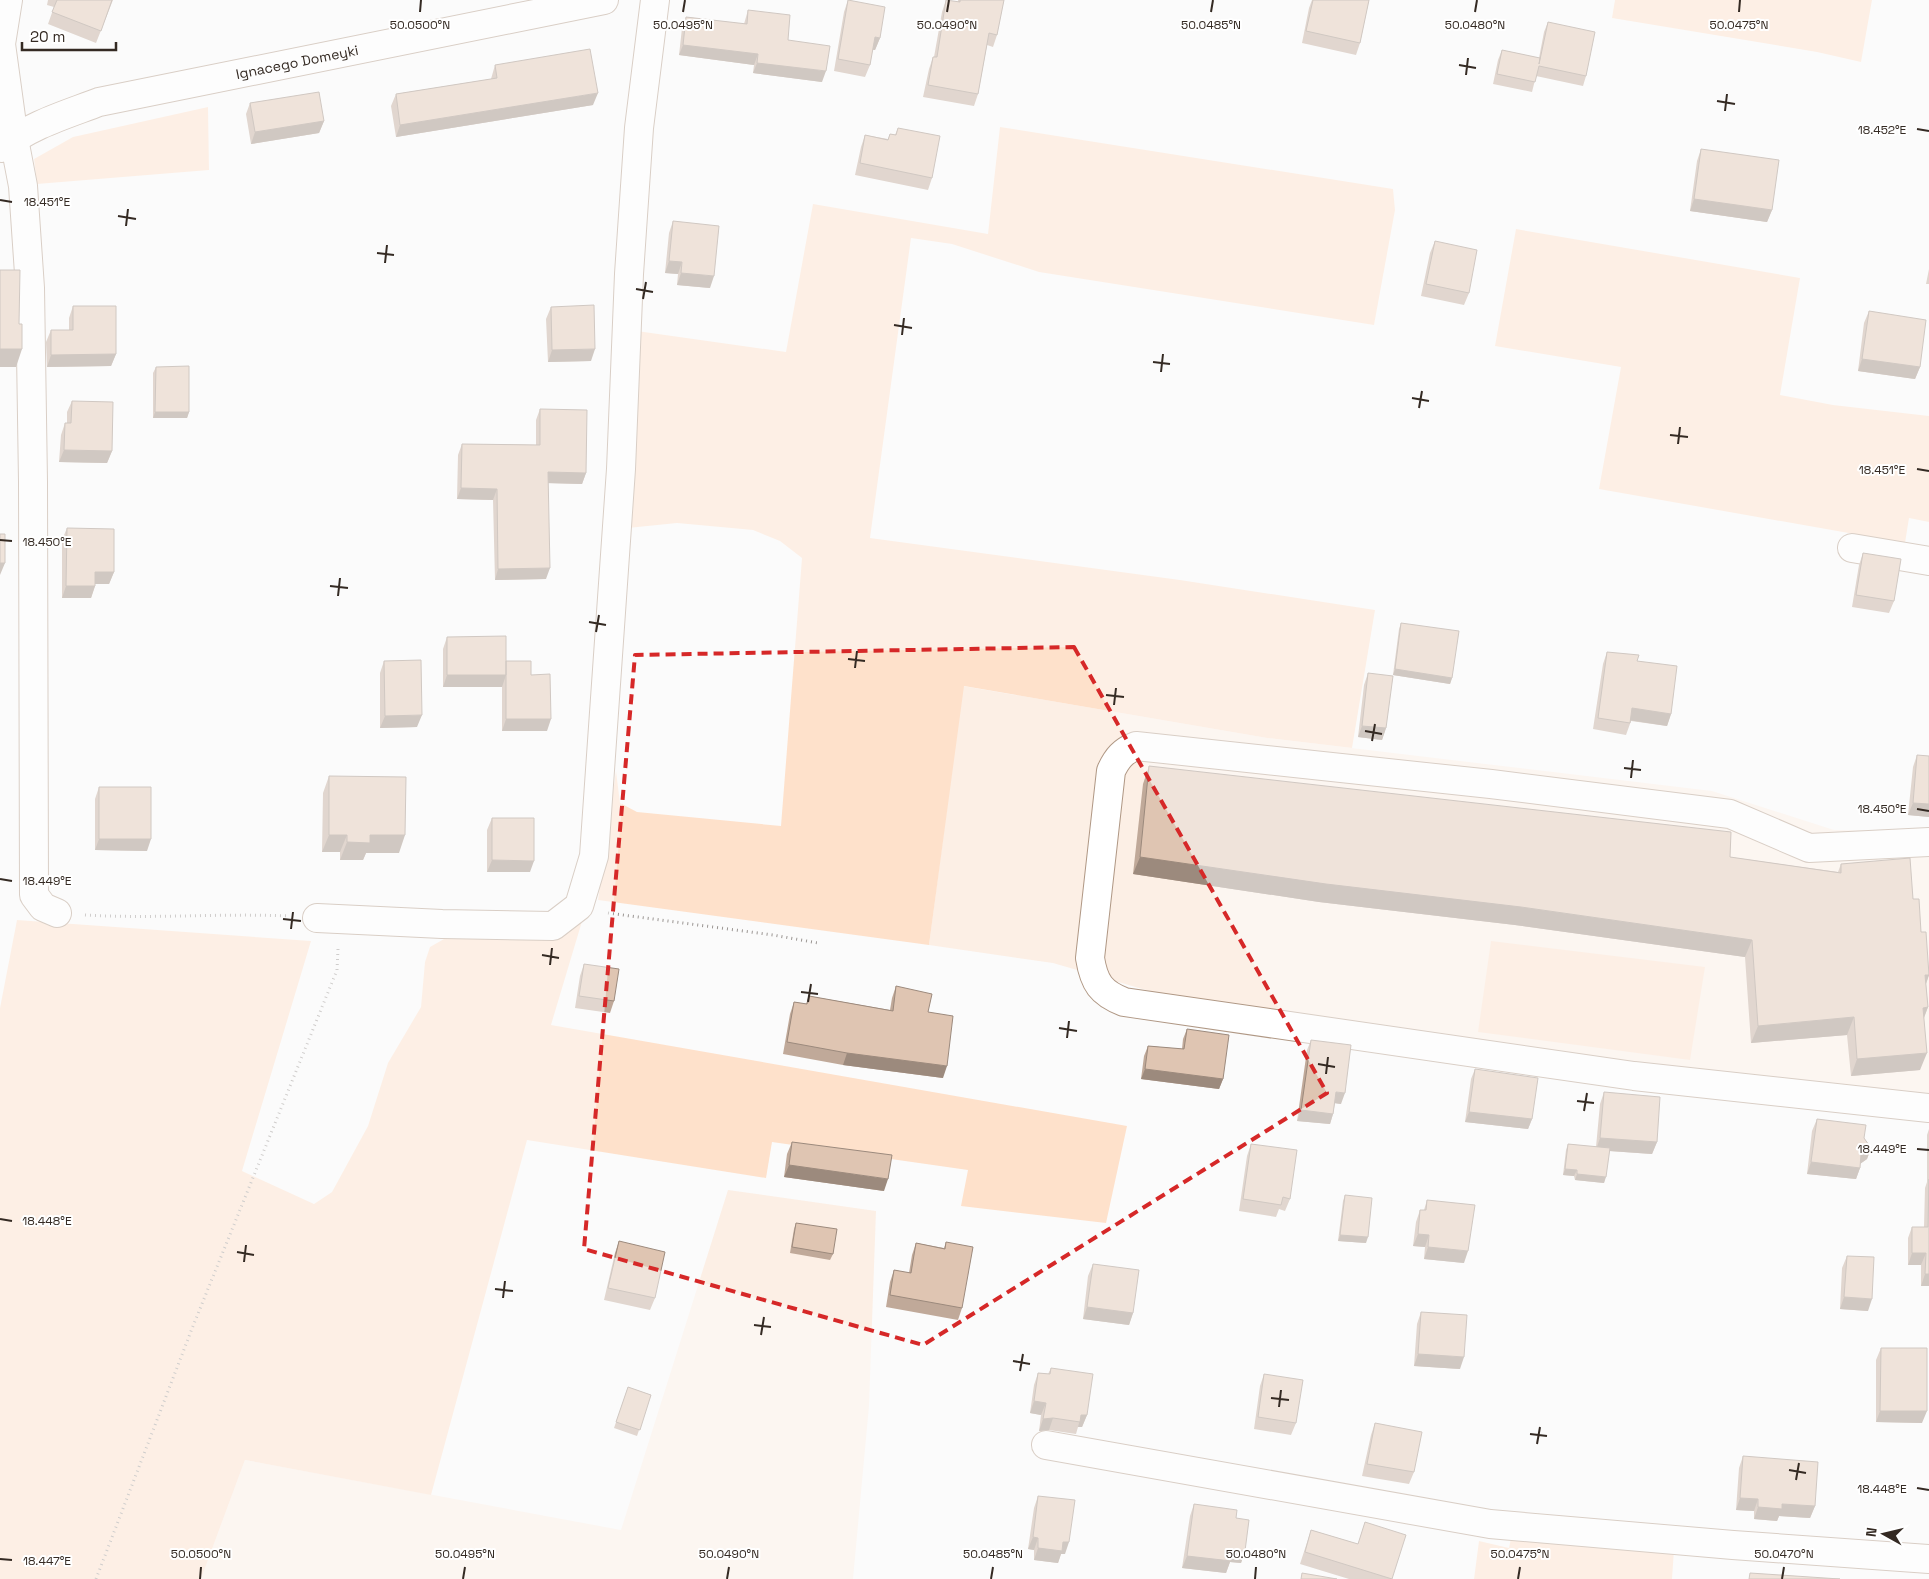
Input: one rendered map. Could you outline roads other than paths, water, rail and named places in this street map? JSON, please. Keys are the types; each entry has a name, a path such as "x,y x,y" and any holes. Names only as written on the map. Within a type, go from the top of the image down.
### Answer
{"street":[{"path":"8,0 0,44 7,144 23,186 30,288 33,482 34,895 43,907 57,913"},
{"name":"Ignacego Domeyki","path":"7,144 54,118 100,102 604,0"},
{"path":"328,918 442,924 553,926 579,906 594,856 621,469 629,264 639,128 655,0"},
{"path":"1852,548 1929,561"},
{"path":"1929,842 1809,848 1730,814 1491,784 1136,746 1125,750 1116,760 1111,771 1090,958 1092,972 1099,986 1109,996 1124,1002 1634,1076 1929,1108"},
{"path":"1046,1445 1490,1524 1733,1545 1929,1559"}]}
